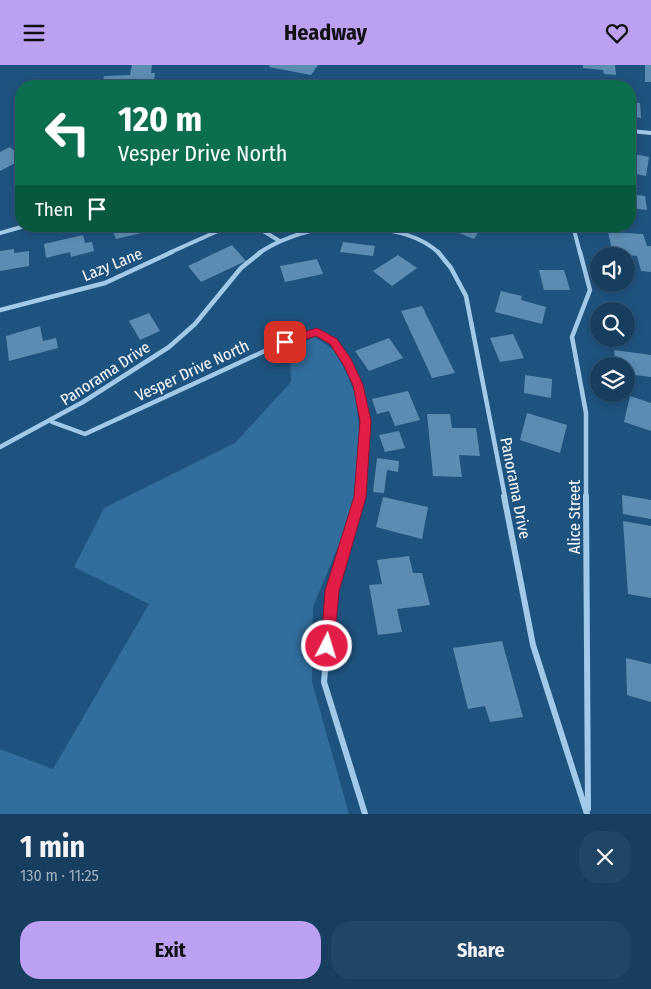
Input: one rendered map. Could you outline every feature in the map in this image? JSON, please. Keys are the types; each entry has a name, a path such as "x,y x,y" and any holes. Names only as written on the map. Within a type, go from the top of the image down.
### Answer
{"street":[{"path":"636,132 651,133"},
{"path":"0,233 15,229"},
{"name":"Lazy Lane","path":"0,310 105,283 216,232"},
{"path":"265,232 278,240"},
{"name":"Panorama Drive","path":"0,447 52,422 138,370 188,331 243,266 278,240 303,232"},
{"name":"Panorama Drive","path":"393,232 420,239 444,257 463,285 533,645 588,814"},
{"name":"Alice Street","path":"575,232 590,289 572,337 586,413 588,814"},
{"name":"Vesper Drive North","path":"52,422 85,434 293,338 317,331 333,342 347,362 358,385 365,421 360,497 332,591 324,682 366,814"}],"shaded area":[{"path":"315,337 334,350 346,372 356,396 360,443 355,495 339,544 313,607 312,682 349,814 0,814 0,749 53,769 149,604 74,567 104,508 235,443 291,382 290,348"}],"building":[{"path":"132,65 152,65 151,73 155,73 154,80 103,80 104,76 130,75"},
{"path":"270,65 318,65 311,75 269,67"},
{"path":"583,65 615,65 616,75 604,74 603,70 583,68"},
{"path":"645,65 651,65 651,82 645,82"},
{"path":"636,103 640,103 641,118 636,117"},
{"path":"10,147 15,151 15,163 0,171 0,152"},
{"path":"636,154 649,157 646,176 636,174"},
{"path":"636,195 645,196 647,210 636,209"},
{"path":"113,232 146,232 116,239"},
{"path":"456,232 478,232 474,239"},
{"path":"608,232 643,234 647,246 651,246 651,272 641,271 637,256 635,256 635,247 611,247"},
{"path":"83,235 85,243 92,242 94,251 71,257 70,252 46,258 44,244"},
{"path":"343,242 375,246 373,256 340,252"},
{"path":"232,245 246,261 201,282 188,266"},
{"path":"14,249 14,253 29,251 29,266 0,271 0,251"},
{"path":"398,255 417,268 392,286 373,271"},
{"path":"317,259 323,274 285,282 280,266"},
{"path":"539,270 564,270 570,290 544,290"},
{"path":"501,291 522,296 521,300 546,307 542,324 495,312"},
{"path":"422,306 455,373 432,378 401,311"},
{"path":"149,313 160,331 140,340 129,321"},
{"path":"40,326 43,341 56,338 58,348 9,361 6,336"},
{"path":"513,334 524,358 500,362 490,338"},
{"path":"389,338 403,358 369,371 355,351"},
{"path":"614,350 651,355 651,377 635,375 635,357 615,357"},
{"path":"525,375 552,379 551,398 524,393"},
{"path":"408,391 420,420 395,426 389,411 377,414 372,399"},
{"path":"635,398 651,403 651,431 624,422 629,402 635,402"},
{"path":"527,413 567,425 560,453 520,440"},
{"path":"427,414 450,414 452,428 476,428 480,456 459,455 462,477 433,476"},
{"path":"399,431 405,448 385,452 379,435"},
{"path":"377,458 399,461 398,472 387,470 384,493 373,492"},
{"path":"622,495 651,500 651,519 623,514"},
{"path":"383,497 428,507 422,539 376,527"},
{"path":"623,521 651,526 651,598 628,594"},
{"path":"409,556 413,573 422,573 430,605 397,609 402,632 378,635 369,585 382,584 377,560"},
{"path":"502,641 523,717 490,722 485,706 468,709 453,648"},
{"path":"626,658 651,664 651,702 627,695"}],"route":[{"path":"285,342 317,331 333,342 347,362 358,385 364,409 365,421 360,497 332,591 327,646"}]}
